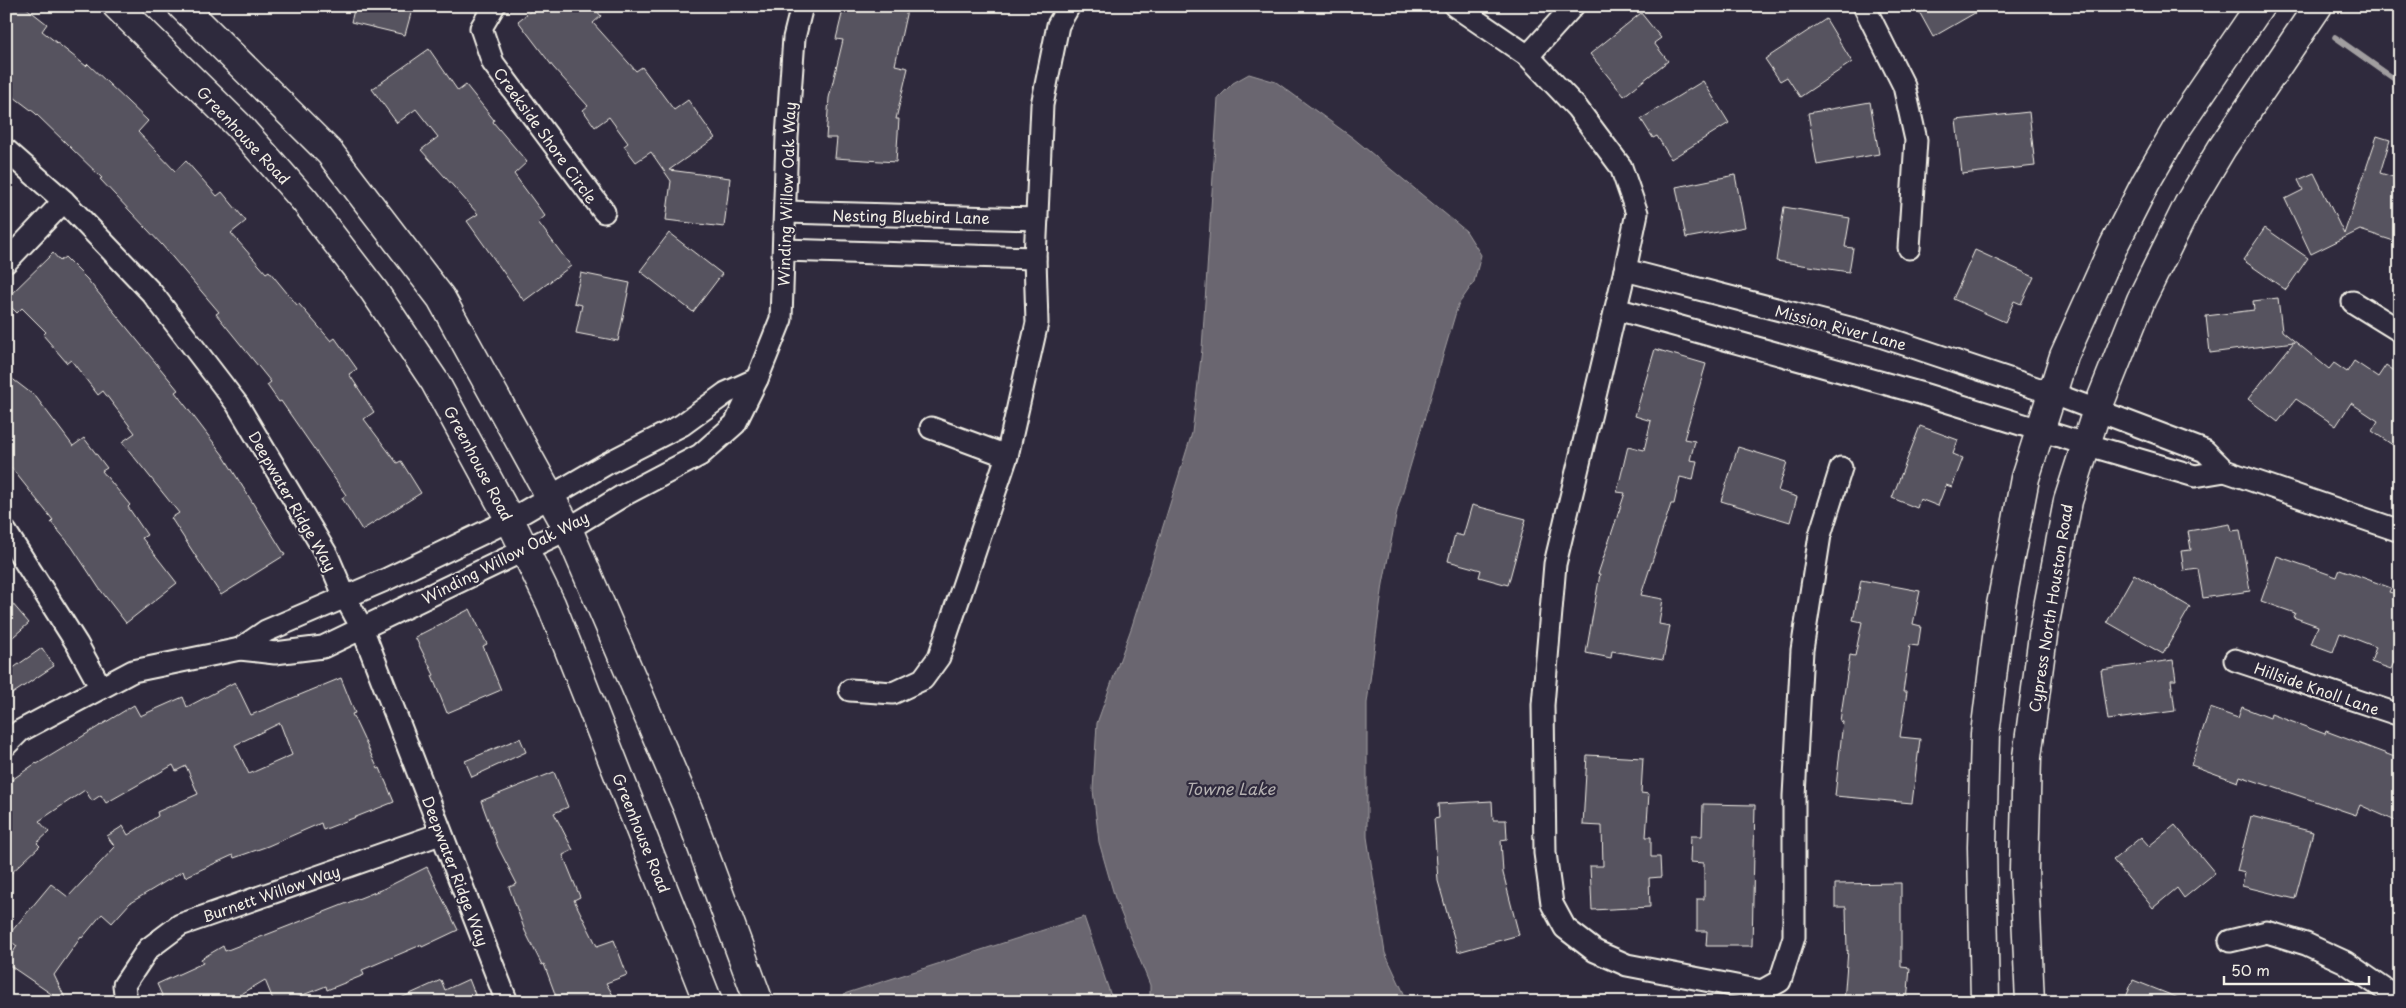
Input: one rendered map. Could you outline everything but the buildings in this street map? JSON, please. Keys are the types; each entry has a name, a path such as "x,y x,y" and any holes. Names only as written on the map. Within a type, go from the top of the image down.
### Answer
{"street":[{"name":"Greenhouse Road","path":"117,6 238,124 305,201 374,291 435,382 510,520 551,604 708,1002"},
{"path":"182,6 330,153 441,298 568,529 688,809 759,1002"},
{"name":"Creekside Shore Circle","path":"494,6 481,28 493,62 604,212"},
{"name":"Winding Willow Oak Way","path":"6,744 20,731 133,671 240,649 275,653 323,647 568,529 624,495 700,455 735,424 757,379 781,320 787,137 794,38 802,6"},
{"path":"850,690 893,693 923,679 939,656 1007,456 1037,323 1035,258 1042,105 1058,25 1069,6"},
{"path":"1455,6 1528,56 1576,108 1621,167 1637,213 1616,309 1554,564 1543,705 1545,853 1552,904 1565,928 1595,951 1627,965 1762,991 1780,981 1794,937 1794,796 1802,650 1820,535 1841,468"},
{"path":"1528,56 1574,6"},
{"path":"1864,6 1904,86 1916,140 1909,248"},
{"path":"1986,1002 1982,847 1985,734 2001,606 2025,478 2054,394 2064,356 2098,277 2146,182 2185,117 2260,6"},
{"name":"Cypress North Houston Road","path":"2030,1002 2024,870 2027,757 2055,559 2068,501 2097,410 2141,300 2188,205 2222,148 2318,6"},
{"name":"Deepwater Ridge Way","path":"6,150 64,201 152,293 237,404 327,555 345,597 362,628 440,834 507,1002"},
{"path":"6,262 64,201"},
{"name":"Nesting Bluebird Lane","path":"786,212 1037,218"},
{"path":"784,250 1035,258"},
{"name":"Mission River Lane","path":"1625,270 1877,335 2054,394 2205,451 2225,471"},
{"path":"2353,302 2400,331"},
{"path":"1616,309 1923,394 2195,476 2225,471 2400,530"},
{"name":"Winding Willow Oak Way","path":"240,649 266,631 345,597 510,520 608,463 682,425 726,393 757,379"},
{"path":"931,428 1007,456"},
{"path":"6,532 77,644 101,688"},
{"name":"Hillside Knoll Lane","path":"2235,660 2400,715"},
{"name":"Burnett Willow Way","path":"125,994 148,949 180,924 440,834"},
{"path":"2230,941 2267,932 2306,944 2345,962 2400,1000"}],"water":[{"name":"Towne Lake","path":"1249,74 1276,82 1353,138 1466,231 1481,255 1474,282 1458,305 1397,511 1383,584 1367,703 1367,837 1385,953 1408,1002 1147,1002 1150,998 1150,985 1115,898 1099,842 1093,790 1097,723 1132,626 1192,433 1202,349 1218,98 1233,83"},
{"path":"1084,917 1113,1002 847,1002 844,994"}],"waterway":[{"path":"2335,37 2400,83"}]}
